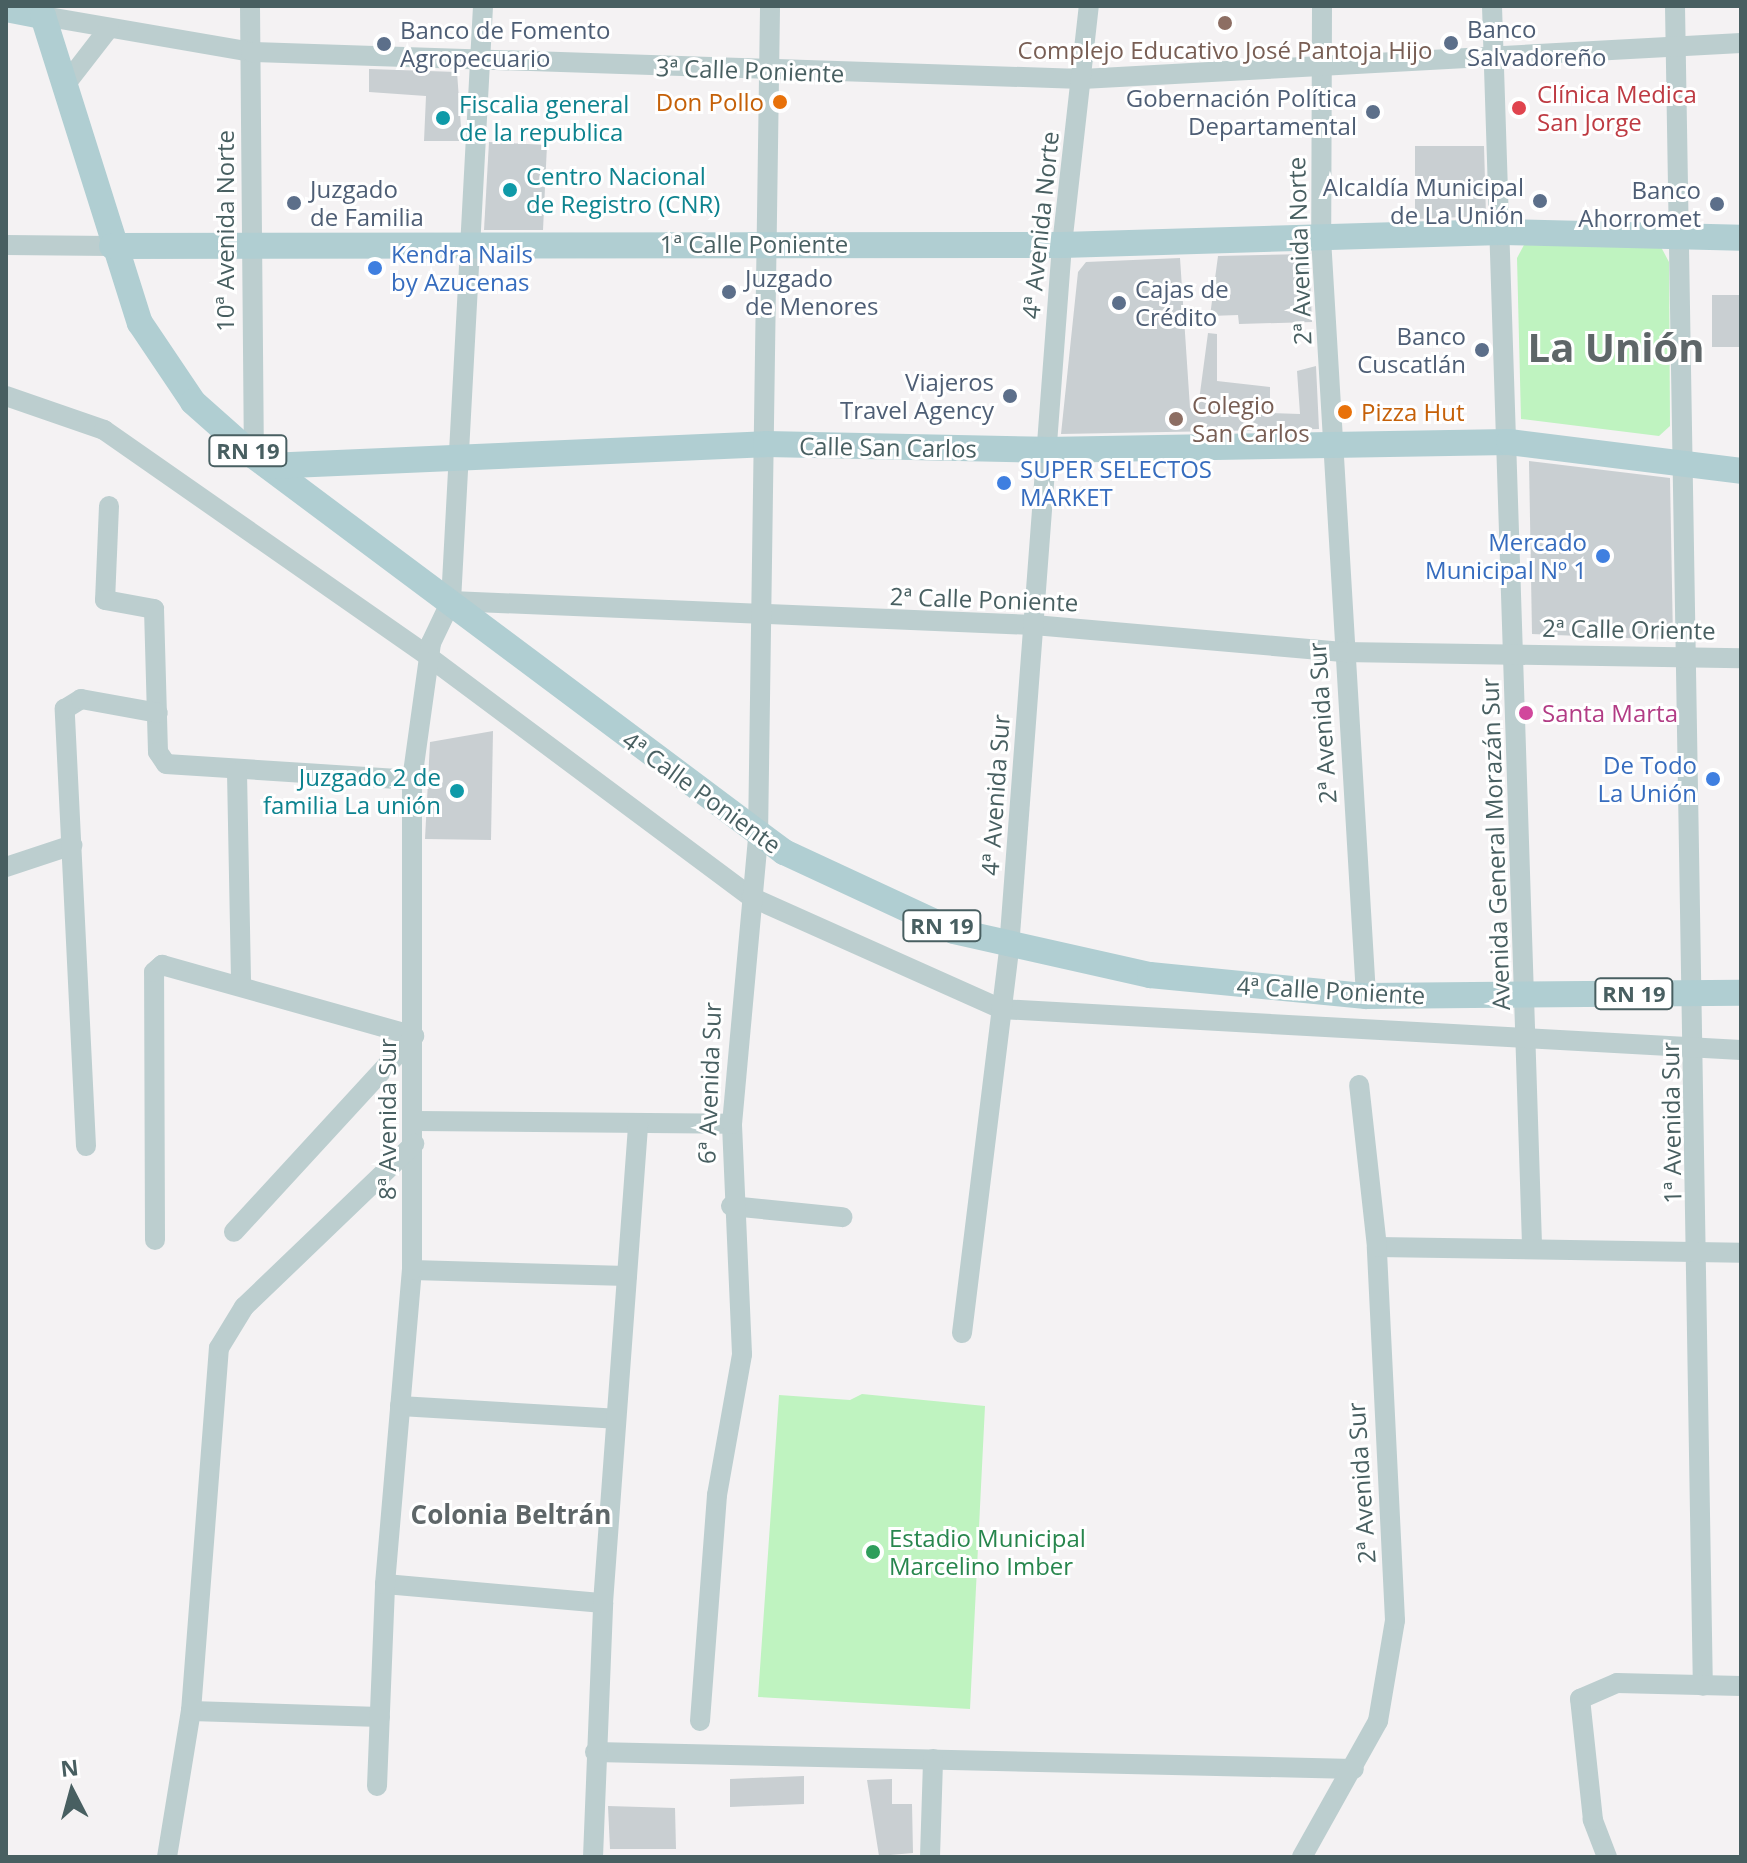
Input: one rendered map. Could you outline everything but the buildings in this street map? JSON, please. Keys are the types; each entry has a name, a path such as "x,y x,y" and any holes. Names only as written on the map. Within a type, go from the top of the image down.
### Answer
{"main road":[{"name":"3ª Calle Poniente","path":"6,9 38,12"},
{"name":"RN 19","path":"38,12 65,85 112,246"},
{"name":"1ª Calle Poniente","path":"112,246 251,243 1062,245 1502,232 1741,238"},
{"name":"4ª Calle Poniente","path":"112,246 168,371 261,461 451,601 758,837 864,894 1009,948 1202,982 1366,996 1526,994"},
{"name":"Calle San Carlos","path":"261,461 453,457 766,444 1045,450 1509,442 1741,471"},
{"name":"RN 19","path":"1526,994 1741,993"}],"street":[{"name":"10ª Avenida Norte","path":"250,6 251,243 261,461"},
{"name":"8ª Avenida Sur","path":"377,1786 385,1584 412,1270 416,1121 412,780 429,657 451,601 453,457 483,6"},
{"name":"6ª Avenida Sur","path":"700,1721 717,1495 742,1354 731,1206 732,1124 758,837 770,6"},
{"name":"4ª Avenida Norte","path":"1045,450 1062,245 1089,6"},
{"name":"2ª Avenida Norte","path":"1322,6 1321,238 1333,446"},
{"name":"Avenida General Morazán Sur","path":"1492,6 1497,62 1532,1244"},
{"name":"1ª Avenida Sur","path":"1675,6 1684,237 1683,463 1691,656 1703,1686"},
{"name":"3ª Calle Poniente","path":"38,12 109,28 251,52 479,62 1082,79 1497,62 1741,43"},
{"path":"65,85 109,28"},
{"name":"1ª Calle Poniente","path":"6,245 112,246"},
{"path":"6,396 104,430 429,657 751,897 1001,1009 1741,1050"},
{"name":"2ª Avenida Sur","path":"1333,446 1366,996"},
{"name":"4ª Avenida Sur","path":"962,1333 1009,948 1045,450"},
{"path":"109,506 105,600 154,609 158,752 166,764 237,772 412,780"},
{"name":"2ª Calle Poniente","path":"451,601 763,618 1034,625 1343,652 1515,652"},
{"name":"2ª Calle Oriente","path":"1515,652 1741,658"},
{"path":"86,1146 65,709 81,699 158,713"},
{"path":"237,772 241,982"},
{"path":"6,867 72,845"},
{"path":"155,1240 154,972 172,966 241,982 414,1036 234,1232"},
{"name":"2ª Avenida Sur","path":"1302,1857 1354,1769 1378,1721 1395,1620 1377,1247 1359,1085"},
{"path":"416,1121 732,1124"},
{"path":"593,1857 603,1603 638,1125"},
{"path":"167,1857 191,1711 219,1348 244,1307 414,1144"},
{"path":"731,1206 842,1217"},
{"path":"1377,1247 1532,1244 1741,1253"},
{"path":"412,1270 627,1276"},
{"path":"400,1406 616,1419"},
{"path":"385,1584 603,1603"},
{"path":"1607,1857 1593,1820 1580,1699 1617,1683 1741,1686"},
{"path":"191,1711 380,1717"},
{"path":"595,1752 1354,1769"},
{"path":"930,1857 933,1759"}],"green space":[{"path":"1524,245 1661,247 1669,262 1670,426 1659,436 1521,419 1517,258"},
{"name":"Estadio Municipal Marcelino Imber","path":"862,1394 985,1406 970,1709 758,1697 779,1395 850,1400"}],"place":[{"name":"Complejo Educativo José Pantoja Hijo","path":"1225,23"},
{"name":"Banco Salvadoreño","path":"1451,43"},
{"name":"Banco de Fomento Agropecuario","path":"384,44"},
{"name":"Don Pollo","path":"780,102"},
{"name":"Clínica Medica San Jorge","path":"1519,108"},
{"name":"Gobernación Política Departamental","path":"1373,112"},
{"name":"Fiscalia general de la republica","path":"443,118"},
{"name":"Centro Nacional de Registro (CNR)","path":"510,190"},
{"name":"Alcaldía Municipal de La Unión","path":"1540,201"},
{"name":"Juzgado de Familia","path":"294,203"},
{"name":"Banco Ahorromet","path":"1717,204"},
{"name":"Kendra Nails by Azucenas","path":"375,268"},
{"name":"Juzgado de Menores","path":"729,292"},
{"name":"Cajas de Crédito","path":"1119,303"},
{"name":"Banco Cuscatlán","path":"1482,350"},
{"name":"Viajeros Travel Agency","path":"1010,396"},
{"name":"Pizza Hut","path":"1345,412"},
{"name":"Colegio San Carlos","path":"1176,419"},
{"name":"SUPER SELECTOS MARKET","path":"1004,483"},
{"name":"Mercado Municipal Nº 1","path":"1603,556"},
{"name":"Santa Marta","path":"1526,713"},
{"name":"De Todo La Unión","path":"1713,779"},
{"name":"Juzgado 2 de familia La unión","path":"457,791"},
{"name":"Estadio Municipal Marcelino Imber","path":"873,1552"}],"district":[{"name":"La Unión","path":"1616,347"},
{"name":"Colonia Beltrán","path":"511,1515"}]}
